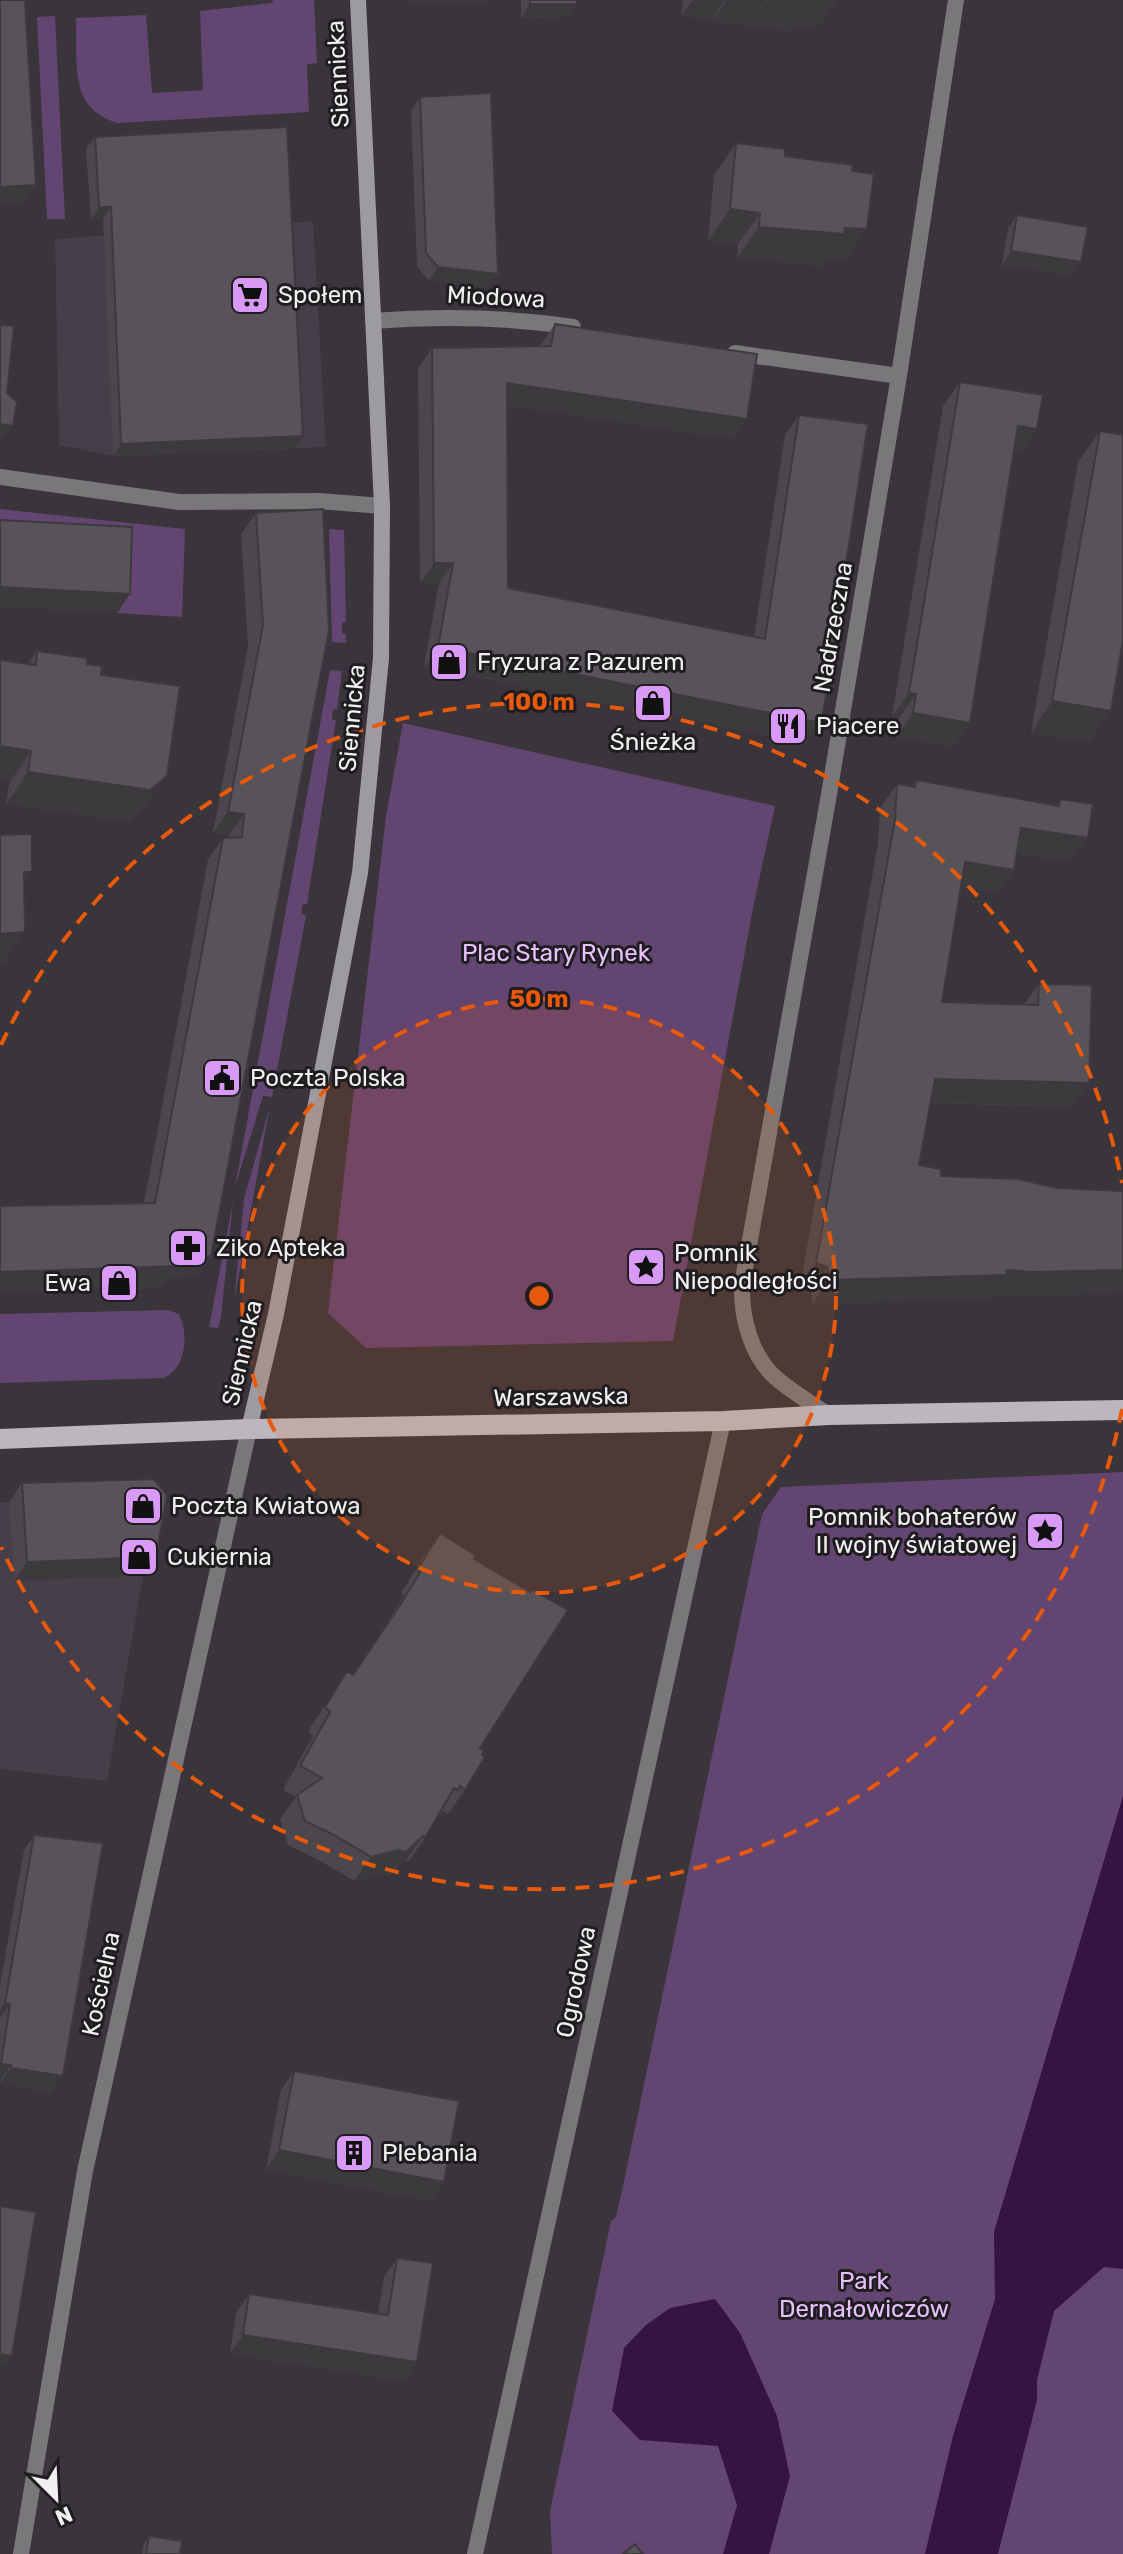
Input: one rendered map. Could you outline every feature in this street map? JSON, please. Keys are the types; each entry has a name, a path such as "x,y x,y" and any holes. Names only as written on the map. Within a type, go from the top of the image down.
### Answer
{"main road":[{"name":"Siennicka","path":"249,1429 268,1350 360,873 380,668 382,506 358,0"},
{"name":"Warszawska","path":"0,1439 249,1429 1123,1410"}],"street":[{"name":"Nadrzeczna","path":"829,1415 776,1378 767,1368 747,1329 742,1285 831,784 899,376 956,0"},
{"name":"Miodowa","path":"373,321 423,318 540,322 586,329"},
{"path":"725,351 899,376"},
{"path":"0,477 179,502 319,501 382,506"},
{"name":"Ogrodowa","path":"475,2554 723,1421"},
{"name":"Kościelna","path":"21,2554 85,2171 249,1429"}],"shaded area":[{"path":"313,221 326,447 113,456 59,445 55,239"},
{"path":"141,1498 154,1514 107,1781 0,1769 0,1502"},
{"path":"1123,1796 1123,2269 1104,2267 1054,2311 1037,2380 1037,2400 998,2554 925,2554 953,2436 995,2299 994,2232"},
{"path":"715,2299 740,2333 777,2416 790,2476 769,2554 723,2554 737,2505 718,2446 640,2440 612,2411 624,2348 646,2325 670,2308"}],"green space":[{"path":"273,0 314,0 317,63 307,64 309,112 117,123 101,116 83,95 78,81 76,18 146,15 152,93 203,90 200,11 272,3"},
{"path":"55,16 65,219 47,219 37,17"},
{"path":"0,509 185,529 182,617 117,613 0,540"},
{"path":"329,529 344,530 346,622 342,623 342,633 346,634 346,643 332,642"},
{"path":"330,670 342,671 337,710 333,709 332,720 336,720 307,904 302,905 302,914 306,916 272,1097 263,1096 235,1187"},
{"name":"Plac Stary Rynek","path":"403,723 775,806 753,908 673,1341 366,1348 328,1313 386,816"},
{"path":"270,1106 234,1302 244,1199"},
{"path":"233,1202 221,1317 218,1328 209,1327"},
{"path":"168,1310 179,1314 184,1331 184,1350 177,1367 164,1378 0,1383 0,1314"},
{"name":"Park Dernałowiczów","path":"1123,1472 1123,2554 552,2554 550,2511 611,2221 616,2217 623,2186 762,1514 781,1487"}],"building":[{"path":"0,0 25,0 36,185 0,187"},
{"path":"530,0 577,0 577,4 530,4"},
{"path":"491,93 498,274 438,267 426,253 420,97"},
{"path":"287,127 303,436 121,444 111,207 99,207 95,137"},
{"path":"736,143 785,149 785,156 853,165 852,171 874,174 867,229 845,228 844,234 759,227 760,213 730,209"},
{"path":"1017,215 1088,227 1081,262 1011,251"},
{"path":"555,324 757,354 747,419 507,383 508,588 765,639 799,415 868,424 821,723 438,647 453,563 434,563 432,348 551,346"},
{"path":"0,325 14,326 7,393 17,402 13,426 0,424"},
{"path":"960,382 1043,395 1037,429 1018,426 970,723 913,713 916,694 909,693"},
{"path":"1100,431 1123,435 1123,640 1111,711 1052,701"},
{"path":"323,509 329,630 211,1256 178,1257 178,1266 0,1272 0,1206 155,1203 223,838 242,837 244,814 228,812 263,625 256,513"},
{"path":"0,520 132,527 130,594 0,587"},
{"path":"37,651 87,658 87,664 102,666 101,675 180,686 167,776 150,790 28,772 31,751 0,746 0,660 36,665"},
{"path":"916,780 1059,806 1060,799 1093,804 1088,838 1021,828 1014,870 965,862 942,1002 1038,1005 1039,984 1092,985 1089,1083 935,1079 919,1165 941,1169 941,1176 1018,1179 1058,1188 1123,1191 1123,1270 1007,1270 1007,1275 829,1280 828,1267 816,1263 895,819 897,784 915,787"},
{"path":"32,834 32,872 24,872 25,932 0,934 0,835"},
{"path":"154,1479 167,1495 156,1557 27,1562 22,1483"},
{"path":"440,1533 475,1555 474,1559 568,1610 480,1748 484,1750 482,1755 485,1757 465,1790 460,1786 458,1790 454,1788 425,1838 423,1836 406,1852 398,1850 371,1857 305,1821 297,1795 322,1778 301,1764 330,1712 325,1707 347,1671 353,1675 400,1605"},
{"path":"34,1835 103,1843 63,2076 1,2064 10,2004 5,2003"},
{"name":"Plebania","path":"294,2071 459,2101 444,2182 279,2150"},
{"path":"0,2206 36,2212 12,2356 0,2354"},
{"path":"397,2258 433,2263 417,2362 243,2335 249,2294 388,2315"},
{"path":"149,2536 182,2541 180,2554 146,2554"},
{"path":"635,2544 643,2554 623,2554"}],"place":[{"name":"Społem","path":"250,295"},
{"name":"Fryzura z Pazurem","path":"449,662"},
{"name":"Śnieżka","path":"653,703"},
{"name":"Piacere","path":"788,726"},
{"name":"Poczta Polska","path":"222,1078"},
{"name":"Ziko Apteka","path":"188,1248"},
{"name":"Pomnik Niepodległości","path":"646,1267"},
{"name":"Ewa","path":"119,1283"},
{"name":"Poczta Kwiatowa","path":"143,1506"},
{"name":"Pomnik bohaterów II wojny światowej","path":"1045,1531"},
{"name":"Cukiernia","path":"139,1557"},
{"name":"Plebania","path":"354,2153"}]}
